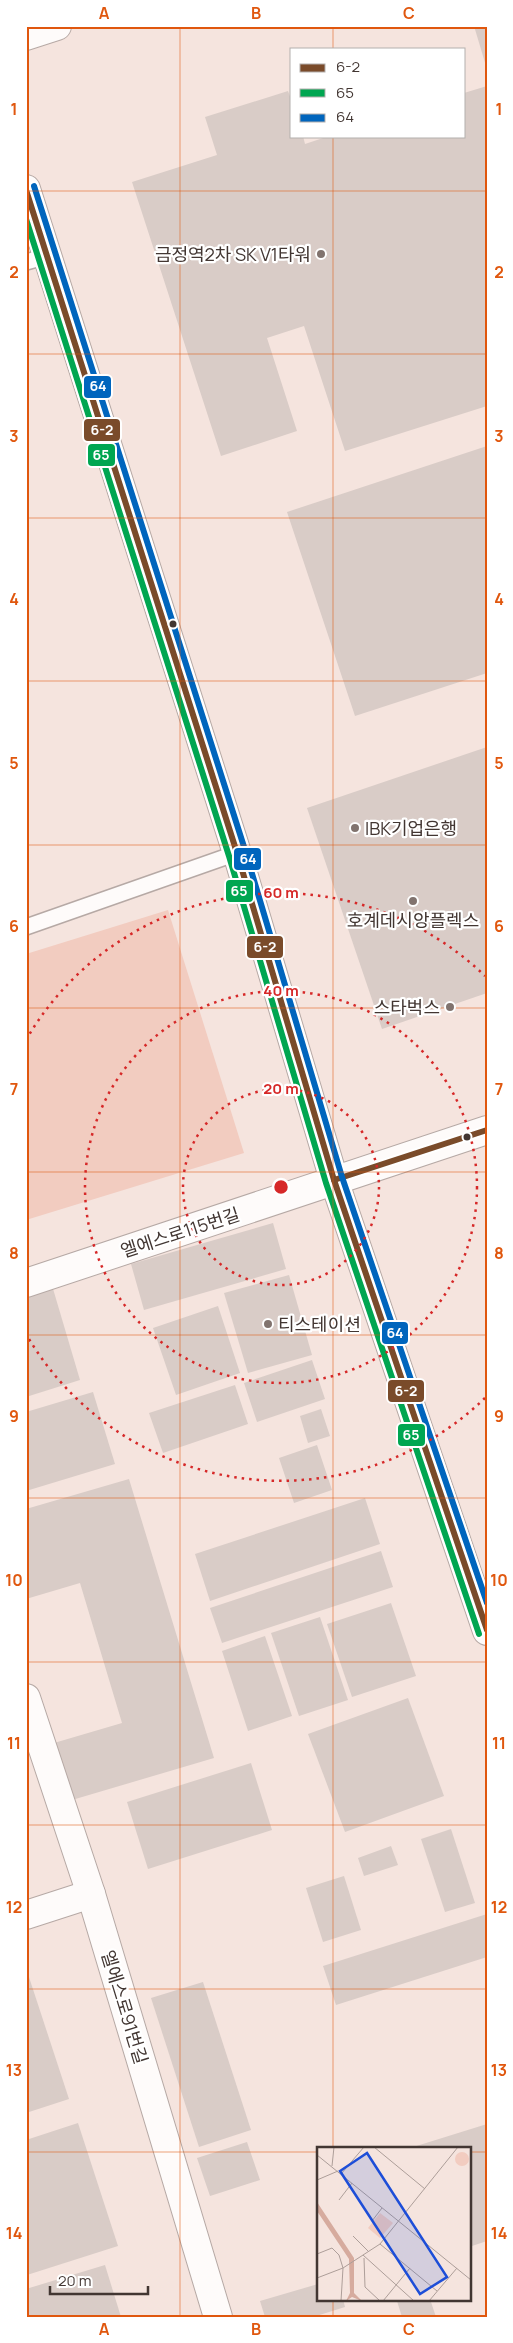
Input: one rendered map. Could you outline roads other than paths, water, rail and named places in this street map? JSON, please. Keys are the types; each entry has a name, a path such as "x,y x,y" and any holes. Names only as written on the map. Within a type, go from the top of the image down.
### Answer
{"street":[{"path":"26,36 57,26"},
{"path":"26,189 37,259 237,853 334,1180 487,1631"},
{"name":"엘에스로115번길","path":"26,1283 487,1130"},
{"name":"엘에스로91번길","path":"26,1698 91,1894 218,2317"},
{"path":"26,1915 91,1894"}],"lane":[{"path":"26,927 237,853"}],"place":[{"name":"금정역2차 SK V1타워","path":"321,254"},
{"name":"IBK기업은행","path":"355,828"},
{"name":"호계데시앙플렉스","path":"413,901"},
{"name":"스타벅스","path":"450,1007"},
{"name":"티스테이션","path":"268,1324"}]}
